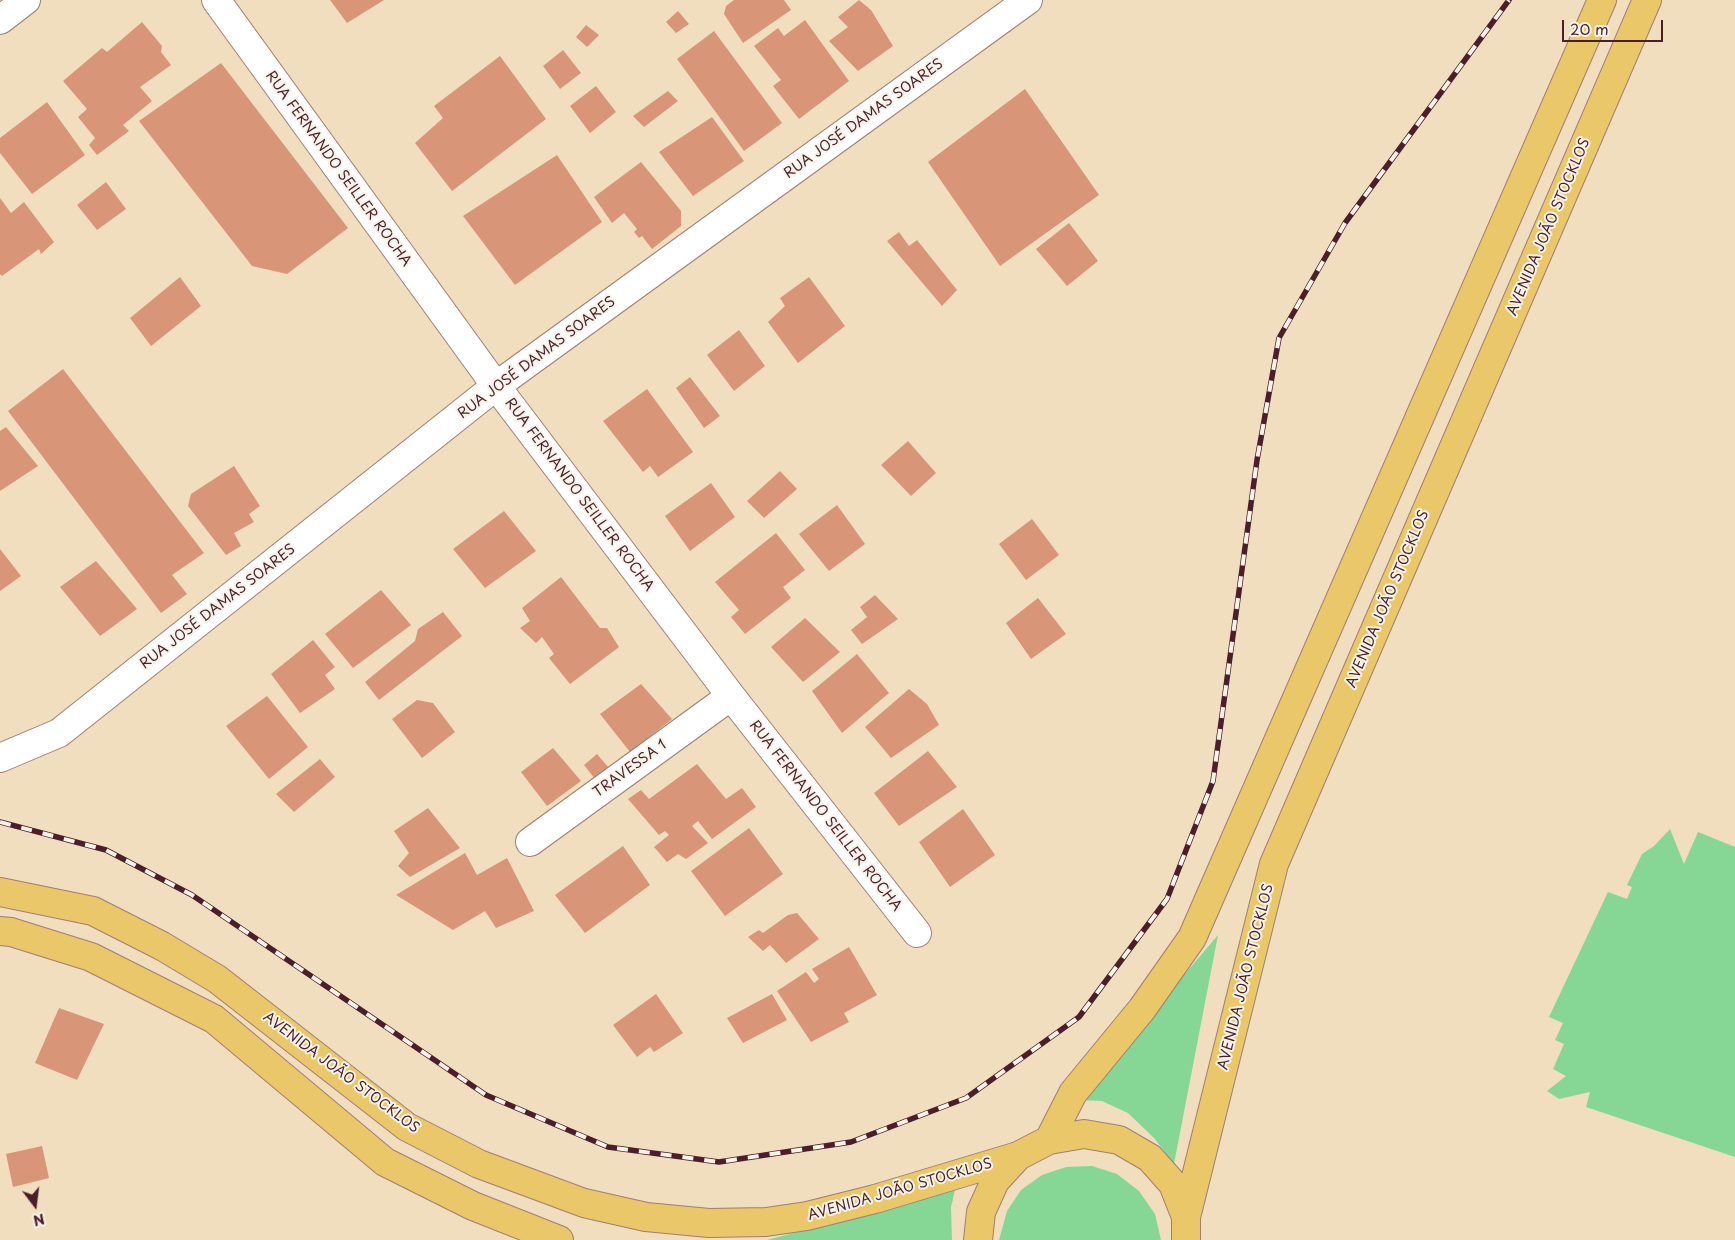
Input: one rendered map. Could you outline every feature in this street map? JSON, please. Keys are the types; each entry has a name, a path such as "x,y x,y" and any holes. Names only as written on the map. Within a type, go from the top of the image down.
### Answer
{"main road":[{"path":"1049,1140 1073,1093 1142,1009 1192,938 1602,0"},
{"name":"AVENIDA JOÃO STOCKLOS","path":"1186,1228 1274,864 1647,0"},
{"name":"AVENIDA JOÃO STOCKLOS","path":"0,892 93,911 162,946 217,978 407,1126 479,1164 584,1203 646,1217 709,1223 766,1222 807,1216 875,1199 1018,1156 1049,1140 1084,1134 1119,1140 1150,1158 1173,1184 1186,1228"},
{"path":"0,931 11,932 91,957 214,1019 385,1162 473,1206 559,1240"},
{"name":"AVENIDA JOÃO STOCKLOS","path":"978,1240 981,1212 995,1181 1018,1156"}],"street":[{"path":"0,20 26,0"},
{"name":"RUA FERNANDO SEILLER ROCHA","path":"216,0 496,386 730,696 917,933"},
{"name":"RUA JOSÉ DAMAS SOARES","path":"0,758 60,733 496,386 1028,0"},
{"name":"TRAVESSA 1","path":"530,842 730,696"}],"green space":[{"path":"1670,829 1684,864 1698,832 1735,847 1735,1157 1586,1107 1590,1092 1559,1099 1547,1091 1566,1076 1553,1069 1564,1044 1555,1040 1563,1023 1549,1017 1608,892 1627,899 1632,887 1627,885 1642,854 1654,846"},
{"path":"1218,935 1174,1164 1154,1138 1128,1113 1102,1101 1078,1100"},
{"path":"1092,1166 1117,1174 1139,1191 1155,1214 1161,1240 999,1240 1007,1211 1021,1190 1042,1175 1066,1167"},
{"path":"955,1190 951,1207 952,1240 767,1240"}],"building":[{"path":"330,0 384,0 347,23"},
{"path":"734,0 784,0 791,10 743,43 724,14 726,6"},
{"path":"859,0 871,10 893,46 858,71 829,41 848,27 838,17"},
{"path":"678,11 689,24 676,33 666,22"},
{"path":"805,20 849,81 799,119 773,86 781,80 754,46 778,28 784,36"},
{"path":"142,22 162,46 161,52 171,65 140,87 152,101 123,125 129,131 97,155 89,145 95,138 78,117 87,109 63,81 102,48 107,52"},
{"path":"586,25 599,35 587,47 576,37"},
{"path":"714,31 782,123 744,151 677,59"},
{"path":"563,50 581,73 560,89 543,66"},
{"path":"500,56 546,119 452,191 415,143 443,118 434,106"},
{"path":"221,63 348,228 287,274 252,266 139,121"},
{"path":"596,86 616,112 590,133 570,106"},
{"path":"1025,89 1099,195 1000,266 928,162"},
{"path":"668,91 678,101 644,127 633,116"},
{"path":"47,102 85,155 32,194 0,153 0,138"},
{"path":"712,117 744,161 693,196 659,152"},
{"path":"557,155 602,222 515,285 463,216"},
{"path":"641,162 681,211 681,226 652,249 642,236 639,238 634,232 637,229 624,213 612,223 594,197"},
{"path":"106,182 126,209 97,230 77,205"},
{"path":"0,198 11,213 24,202 54,242 41,254 39,249 2,276 0,274"},
{"path":"1069,223 1098,261 1067,286 1036,249"},
{"path":"899,232 909,246 917,240 957,290 942,306 887,241"},
{"path":"180,277 201,306 151,346 130,318"},
{"path":"809,277 845,326 798,363 768,322 785,306 780,298"},
{"path":"739,330 765,366 734,391 707,355"},
{"path":"63,369 204,553 172,575 187,594 161,613 8,411"},
{"path":"690,377 720,416 704,428 676,388"},
{"path":"647,389 693,452 658,477 650,466 643,472 603,421"},
{"path":"6,427 38,466 0,491 0,431"},
{"path":"908,441 936,473 911,496 881,465"},
{"path":"234,466 260,506 249,514 254,522 234,533 241,546 226,555 188,506 191,494"},
{"path":"780,471 797,489 764,518 747,501"},
{"path":"711,483 735,517 690,551 665,516"},
{"path":"837,505 865,544 829,571 799,534"},
{"path":"504,511 536,551 485,588 453,549"},
{"path":"1032,519 1059,555 1026,580 999,544"},
{"path":"776,533 805,570 783,587 791,598 745,634 731,617 739,610 715,582"},
{"path":"0,549 21,576 0,591"},
{"path":"96,561 137,609 100,636 60,587"},
{"path":"561,577 600,628 607,628 619,647 570,684 549,658 554,654 542,637 536,643 520,628 530,621 522,608"},
{"path":"381,590 411,625 353,668 325,634"},
{"path":"875,595 898,619 862,644 851,630 867,617 860,607"},
{"path":"1038,598 1066,634 1031,659 1006,623"},
{"path":"443,612 462,636 379,700 365,682 415,641 418,629"},
{"path":"805,618 840,652 803,682 771,647"},
{"path":"313,640 335,667 325,675 335,689 300,713 271,674"},
{"path":"857,654 889,693 842,733 812,691"},
{"path":"641,684 672,719 630,752 600,714"},
{"path":"909,689 927,704 939,725 891,758 865,727"},
{"path":"267,696 308,747 269,779 226,726"},
{"path":"417,700 433,703 455,732 422,758 392,719"},
{"path":"553,748 581,781 547,806 521,772"},
{"path":"928,751 957,787 899,826 874,793"},
{"path":"597,754 609,768 595,779 584,765"},
{"path":"320,759 335,777 294,812 276,794"},
{"path":"697,764 726,799 742,788 756,807 712,839 698,821 692,826 708,843 686,859 678,854 667,862 654,847 669,835 665,831 659,835 628,799 641,790 649,799"},
{"path":"428,808 460,848 410,877 398,866 409,853 394,831"},
{"path":"963,809 995,855 950,887 919,842"},
{"path":"749,828 783,874 725,916 691,871"},
{"path":"623,846 650,885 585,933 555,895"},
{"path":"465,853 477,875 507,858 534,911 496,928 485,911 453,930 396,895"},
{"path":"797,913 819,939 786,963 770,945 763,951 748,937 759,930 763,933 788,915"},
{"path":"849,947 877,995 844,1013 849,1022 811,1042 777,991 806,972 814,983 819,979 812,969"},
{"path":"656,994 683,1033 654,1052 650,1047 637,1057 613,1025"},
{"path":"772,994 787,1020 743,1043 727,1018"},
{"path":"59,1008 104,1024 77,1080 35,1063"},
{"path":"42,1146 49,1178 13,1187 6,1154"}],"railway":[{"path":"0,822 106,850 192,895 486,1095 608,1147 719,1162 851,1142 966,1098 1079,1017 1167,899 1213,781 1257,460 1279,338 1345,223 1509,0"}]}
